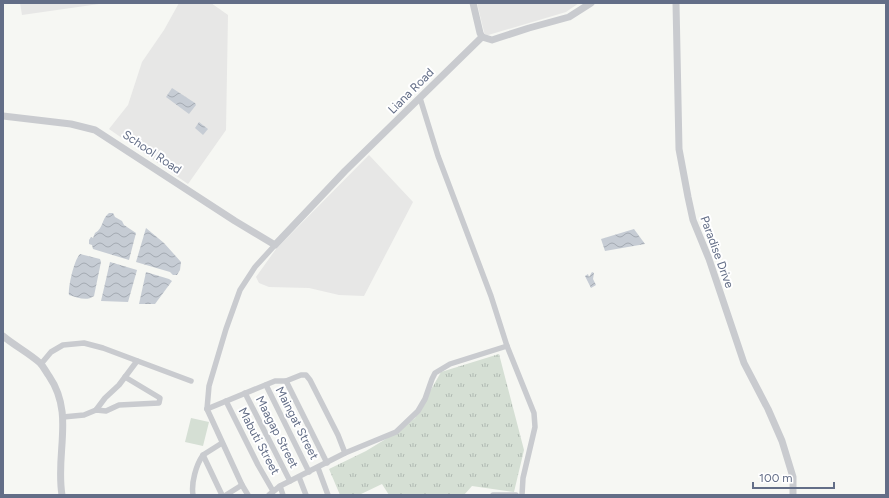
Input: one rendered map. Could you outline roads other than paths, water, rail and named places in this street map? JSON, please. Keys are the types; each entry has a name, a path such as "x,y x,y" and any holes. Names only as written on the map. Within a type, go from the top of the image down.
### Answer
{"street":[{"path":"473,3 482,37 492,40 529,28 569,18 591,3"},
{"name":"Paradise Drive","path":"676,3 680,149 688,197 694,220 709,259 744,363 768,409 782,441 794,477 793,495"},
{"name":"Liana Road","path":"274,245 345,171 482,37"},
{"path":"420,98 438,156 491,296 507,346 528,395 535,419 522,478 522,495"},
{"name":"School Road","path":"3,116 71,124 89,127 96,130 274,245"},
{"path":"248,495 207,409 209,386 240,290 255,267 274,245"},
{"path":"3,336 41,364 54,383 61,400 64,417 60,481 62,495"},
{"path":"41,364 57,347 80,343 103,348 191,381"},
{"path":"271,493 280,486 345,453 396,432 418,411 425,399 435,373 450,364 507,346"},
{"path":"96,410 105,398 119,385 137,360"},
{"path":"207,409 279,380 286,381 305,375 310,380 338,435 345,453"},
{"path":"64,417 84,415 96,410 106,411 119,405 158,402 160,398 125,377"},
{"path":"286,381 327,463"},
{"name":"Maingat Street","path":"266,385 309,472"},
{"name":"Maagap Street","path":"245,393 290,481"},
{"name":"Mabuti Street","path":"226,401 271,493"},
{"path":"194,495 193,488 197,468 203,455 222,443"},
{"path":"203,455 222,495"},
{"path":"318,468 328,495"},
{"path":"299,477 306,495"},
{"path":"226,495 242,485"},
{"path":"280,486 283,495"},
{"path":"493,495 516,495"}],"water":[{"path":"172,88 195,103 196,105 189,114 166,97"},
{"path":"199,122 208,129 203,135 195,128"},
{"path":"113,213 115,217 122,221 124,225 136,233 129,260 93,249 92,245 89,244 89,240 91,237 93,238 95,233 100,229 106,215"},
{"path":"146,228 164,243 181,262 180,270 177,275 173,275 170,272 136,262"},
{"path":"634,229 645,244 605,251 601,239"},
{"path":"80,254 100,259 101,262 94,296 88,299 69,295 69,286 72,274"},
{"path":"110,262 137,270 128,302 101,301"},
{"path":"146,272 172,281 155,304 139,304"},
{"path":"592,272 594,273 593,279 596,285 591,288 585,276 588,274 589,277"}]}
